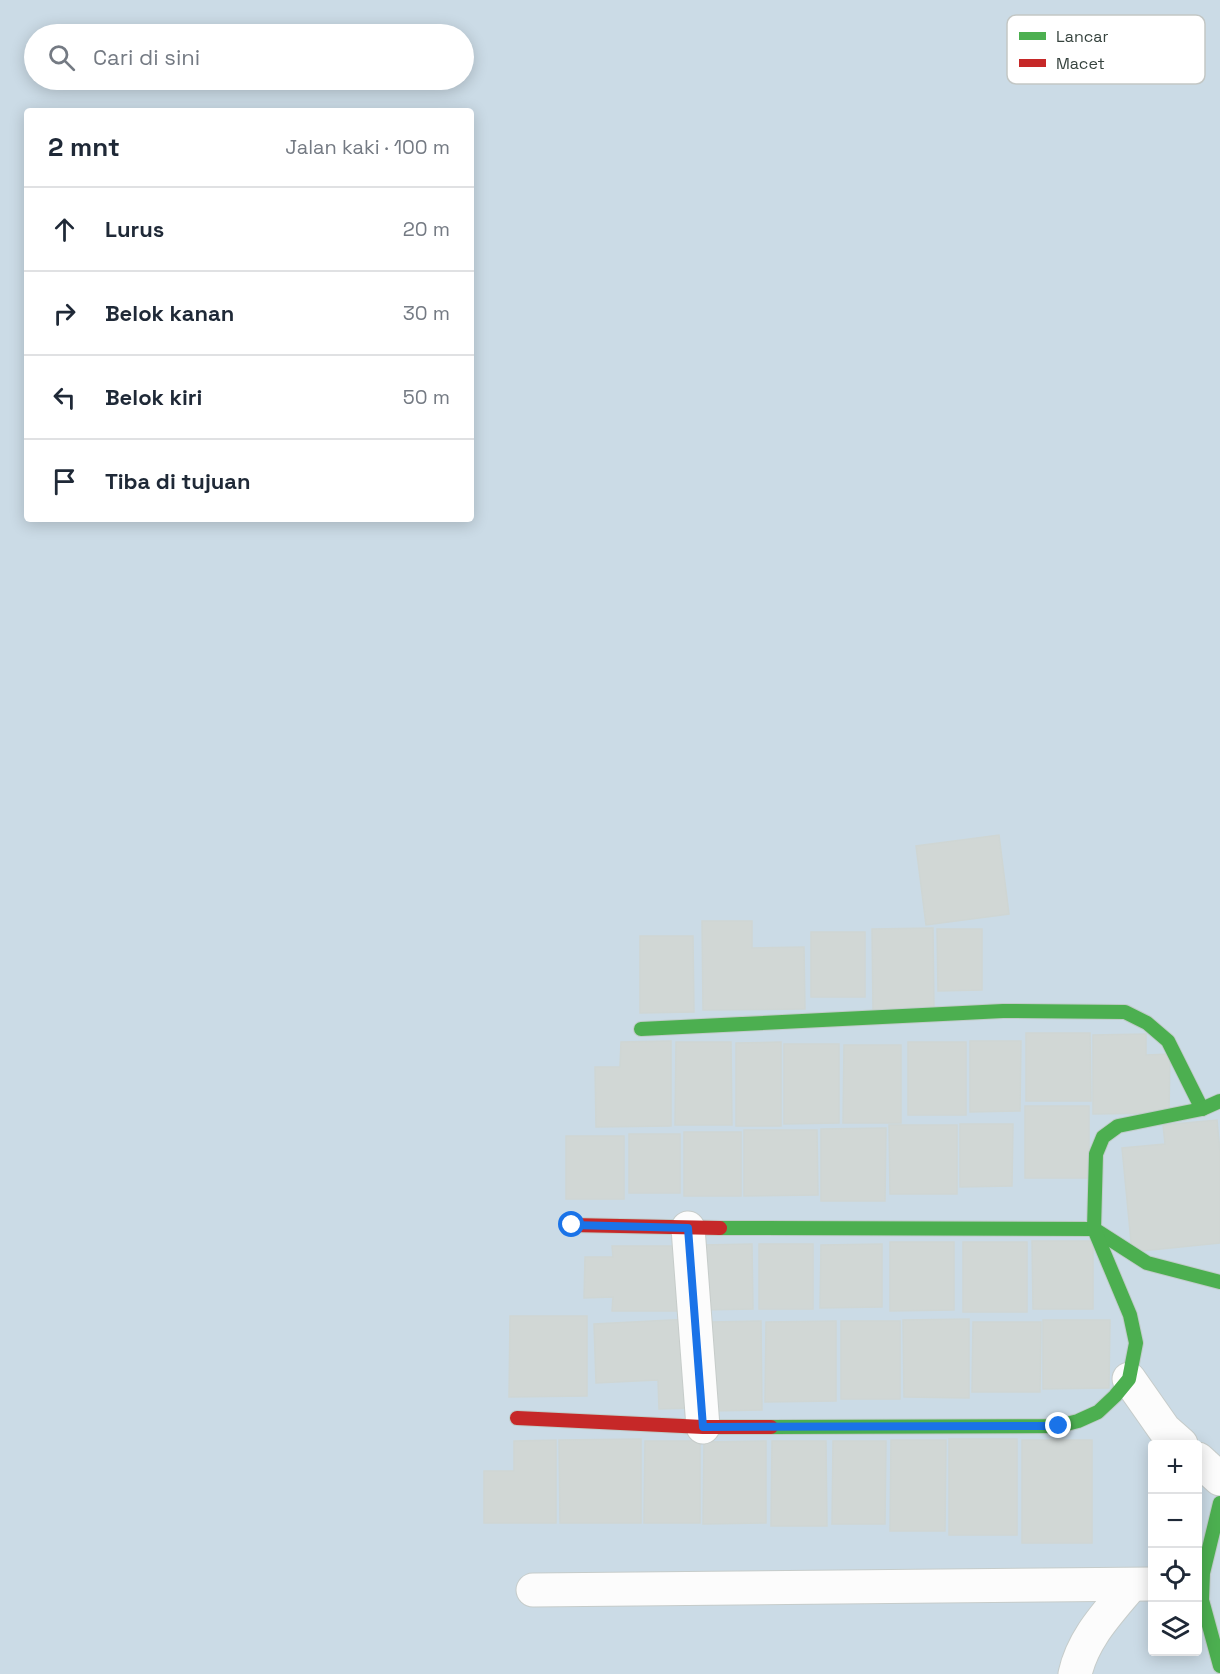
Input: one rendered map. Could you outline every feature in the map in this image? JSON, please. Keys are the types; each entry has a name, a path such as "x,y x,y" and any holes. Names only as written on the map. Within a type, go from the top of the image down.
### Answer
{"street":[{"path":"641,1029 1003,1011 1125,1012 1147,1023 1168,1041 1202,1109"},
{"path":"517,1418 703,1427 1059,1426 1098,1412 1129,1380 1137,1343 1130,1315 1094,1229 1096,1154 1099,1143 1107,1132 1118,1126 1202,1109 1220,1101"},
{"path":"572,1225 688,1228 1094,1229 1147,1263 1220,1282"},
{"path":"688,1228 703,1427"},
{"path":"1129,1380 1164,1429 1176,1440"},
{"path":"1202,1463 1220,1479"},
{"path":"1220,1503 1202,1599 1220,1666"},
{"path":"533,1590 1142,1584"},
{"path":"1075,1674 1079,1656 1091,1634 1142,1584"}],"shaded area":[{"path":"0,0 1220,0 1220,1674 0,1674"}],"building":[{"path":"999,835 1009,914 926,925 916,846"},
{"path":"702,921 752,921 752,948 804,947 805,1009 703,1010"},
{"path":"933,928 934,1010 873,1010 872,929"},
{"path":"937,929 982,929 982,990 938,991"},
{"path":"811,932 865,932 865,997 811,997"},
{"path":"640,936 693,936 694,1012 640,1013"},
{"path":"1026,1033 1090,1033 1091,1101 1026,1101"},
{"path":"1146,1034 1146,1055 1170,1054 1169,1113 1093,1114 1093,1035"},
{"path":"671,1041 671,1126 596,1127 595,1067 620,1067 621,1042"},
{"path":"970,1041 1021,1041 1020,1111 970,1112"},
{"path":"676,1042 731,1042 732,1125 675,1125"},
{"path":"781,1042 781,1126 736,1126 736,1043"},
{"path":"908,1042 966,1042 966,1115 908,1115"},
{"path":"784,1044 839,1044 839,1123 784,1124"},
{"path":"844,1045 901,1045 901,1123 843,1123"},
{"path":"1025,1106 1089,1106 1089,1178 1025,1178"},
{"path":"1217,1120 1220,1152 1220,1243 1132,1252 1122,1148 1165,1144 1163,1125"},
{"path":"960,1124 1013,1124 1012,1186 960,1187"},
{"path":"889,1125 957,1125 957,1194 890,1194"},
{"path":"886,1128 885,1201 821,1201 821,1129"},
{"path":"744,1130 817,1130 818,1195 744,1196"},
{"path":"684,1132 741,1132 741,1196 684,1196"},
{"path":"629,1134 680,1134 680,1193 629,1193"},
{"path":"566,1136 624,1136 624,1199 566,1199"},
{"path":"1032,1241 1093,1241 1093,1309 1033,1309"},
{"path":"890,1242 954,1242 954,1310 890,1311"},
{"path":"963,1242 1027,1242 1027,1312 963,1312"},
{"path":"752,1244 753,1309 700,1310 701,1245"},
{"path":"759,1244 813,1244 813,1309 759,1309"},
{"path":"882,1244 882,1307 820,1308 821,1245"},
{"path":"612,1246 684,1246 684,1311 612,1311 613,1297 584,1298 585,1257 613,1257"},
{"path":"510,1316 587,1316 587,1396 509,1397"},
{"path":"690,1319 693,1408 659,1409 658,1380 596,1383 594,1324"},
{"path":"969,1319 969,1398 904,1397 903,1320"},
{"path":"1043,1320 1110,1320 1109,1388 1043,1389"},
{"path":"761,1321 762,1410 710,1411 711,1322"},
{"path":"836,1321 836,1401 765,1402 766,1322"},
{"path":"841,1321 900,1321 900,1399 841,1399"},
{"path":"973,1322 1041,1322 1040,1392 972,1392"},
{"path":"641,1439 641,1523 560,1523 559,1440"},
{"path":"949,1439 1017,1439 1017,1535 949,1535"},
{"path":"556,1440 556,1523 484,1523 484,1471 514,1471 514,1441"},
{"path":"891,1440 946,1440 945,1531 890,1531"},
{"path":"1022,1440 1092,1440 1092,1543 1022,1543"},
{"path":"645,1441 700,1441 700,1523 644,1523"},
{"path":"766,1441 766,1523 703,1524 704,1442"},
{"path":"772,1441 826,1441 827,1526 771,1526"},
{"path":"833,1441 886,1441 885,1524 832,1524"}],"traffic: fast":[{"path":"641,1029 1003,1011 1125,1012 1147,1023 1168,1041 1202,1109"},
{"path":"771,1427 1059,1426 1098,1412 1129,1379 1136,1343 1130,1315 1094,1229 1096,1154 1103,1137 1118,1126 1202,1109 1220,1101"},
{"path":"720,1228 1094,1229 1147,1263 1220,1282"},
{"path":"1220,1503 1203,1573 1202,1600 1220,1666"}],"traffic: jam":[{"path":"571,1225 720,1228"},
{"path":"517,1418 703,1427 771,1427"}],"route":[{"path":"572,1225 688,1228 703,1427 1059,1426"}]}
